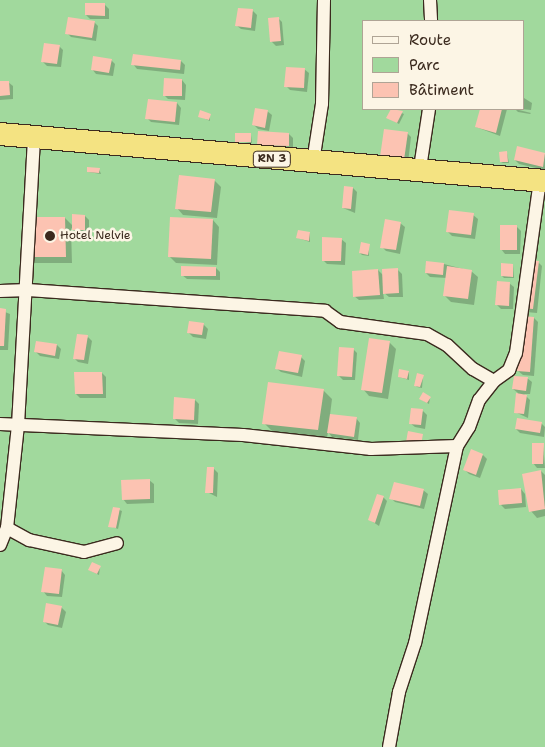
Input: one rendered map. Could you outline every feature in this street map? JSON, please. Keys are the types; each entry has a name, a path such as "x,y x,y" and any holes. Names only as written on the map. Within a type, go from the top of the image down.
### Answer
{"highway":[{"name":"RN 3","path":"0,134 34,139 313,162 420,168 543,181"}],"street":[{"path":"313,162 322,104 324,0"},
{"path":"430,0 431,20"},
{"path":"420,168 429,110"},
{"path":"0,546 7,528 18,425 28,290 34,139"},
{"path":"389,747 399,692 415,643 457,446 469,427 479,400 494,381 509,370 516,353 543,181"},
{"path":"0,291 28,290 325,311 340,322 427,334 447,345 473,369 494,381"},
{"path":"0,424 242,435 371,449 457,446"},
{"path":"7,528 29,540 84,552 117,544"}],"green space":[{"path":"0,0 545,0 545,747 0,747"}],"building":[{"path":"85,3 105,3 105,16 85,15"},
{"path":"238,8 253,9 251,28 235,26"},
{"path":"68,17 95,21 92,38 65,34"},
{"path":"279,17 281,41 270,42 268,18"},
{"path":"44,43 60,45 57,64 41,62"},
{"path":"133,54 181,60 180,70 131,65"},
{"path":"93,56 112,59 109,73 91,70"},
{"path":"286,67 305,68 304,88 284,87"},
{"path":"164,78 182,79 182,96 163,96"},
{"path":"0,81 9,81 10,95 0,96"},
{"path":"148,99 177,102 175,122 145,119"},
{"path":"255,108 268,110 265,128 252,125"},
{"path":"200,110 211,114 209,120 198,117"},
{"path":"390,110 403,111 397,123 386,118"},
{"path":"480,110 502,110 496,133 475,127"},
{"path":"384,129 408,132 404,160 380,157"},
{"path":"258,131 289,133 289,146 257,145"},
{"path":"235,133 251,133 251,142 235,142"},
{"path":"517,146 545,153 543,167 514,160"},
{"path":"507,151 508,162 500,162 499,152"},
{"path":"87,167 100,168 99,173 87,172"},
{"path":"179,175 215,179 211,212 175,209"},
{"path":"344,186 353,187 351,209 342,208"},
{"path":"449,210 474,213 471,235 446,232"},
{"path":"72,214 85,215 85,230 72,230"},
{"path":"26,217 65,217 66,257 26,257"},
{"path":"170,217 213,219 211,259 168,257"},
{"path":"385,219 401,222 396,250 380,248"},
{"path":"500,225 517,225 517,250 500,250"},
{"path":"298,230 310,232 309,241 296,238"},
{"path":"322,237 342,238 341,261 322,261"},
{"path":"361,242 370,244 368,255 359,253"},
{"path":"526,260 539,261 533,309 520,308"},
{"path":"426,261 444,263 443,275 425,273"},
{"path":"501,263 513,264 513,277 501,276"},
{"path":"181,266 216,267 216,276 181,276"},
{"path":"447,266 472,270 468,299 443,296"},
{"path":"398,268 399,293 383,294 382,269"},
{"path":"378,269 380,295 353,297 352,271"},
{"path":"497,281 510,282 509,306 495,305"},
{"path":"0,308 6,309 4,346 0,346"},
{"path":"522,316 534,317 530,372 517,371"},
{"path":"189,321 204,323 202,335 187,333"},
{"path":"77,334 88,335 84,360 73,359"},
{"path":"369,338 390,341 382,393 361,390"},
{"path":"36,341 57,344 55,356 34,352"},
{"path":"339,347 354,348 352,377 337,376"},
{"path":"279,351 302,355 298,373 275,369"},
{"path":"399,369 409,371 407,379 398,377"},
{"path":"74,372 102,372 103,394 75,394"},
{"path":"417,373 424,375 420,387 414,386"},
{"path":"514,376 528,377 526,391 512,389"},
{"path":"268,382 324,389 318,430 262,424"},
{"path":"423,392 431,397 427,403 419,399"},
{"path":"516,393 527,395 524,414 514,413"},
{"path":"174,397 195,399 194,420 173,419"},
{"path":"411,408 423,409 421,425 409,424"},
{"path":"330,414 357,417 354,437 327,433"},
{"path":"517,418 542,422 540,433 515,429"},
{"path":"408,431 423,434 421,445 406,442"},
{"path":"532,443 544,443 543,464 532,464"},
{"path":"471,449 483,454 476,475 463,470"},
{"path":"207,467 214,467 213,493 205,493"},
{"path":"541,470 545,509 529,512 522,474"},
{"path":"150,479 150,499 122,500 121,480"},
{"path":"394,482 424,489 420,506 389,499"},
{"path":"521,488 522,503 499,505 498,490"},
{"path":"377,494 384,496 375,523 368,520"},
{"path":"113,507 120,508 116,528 108,527"},
{"path":"92,562 101,566 97,574 88,570"},
{"path":"45,567 62,569 59,594 41,592"},
{"path":"46,603 62,606 58,625 43,622"}],"place":[{"name":"Hotel Nelvie","path":"50,236"}]}
